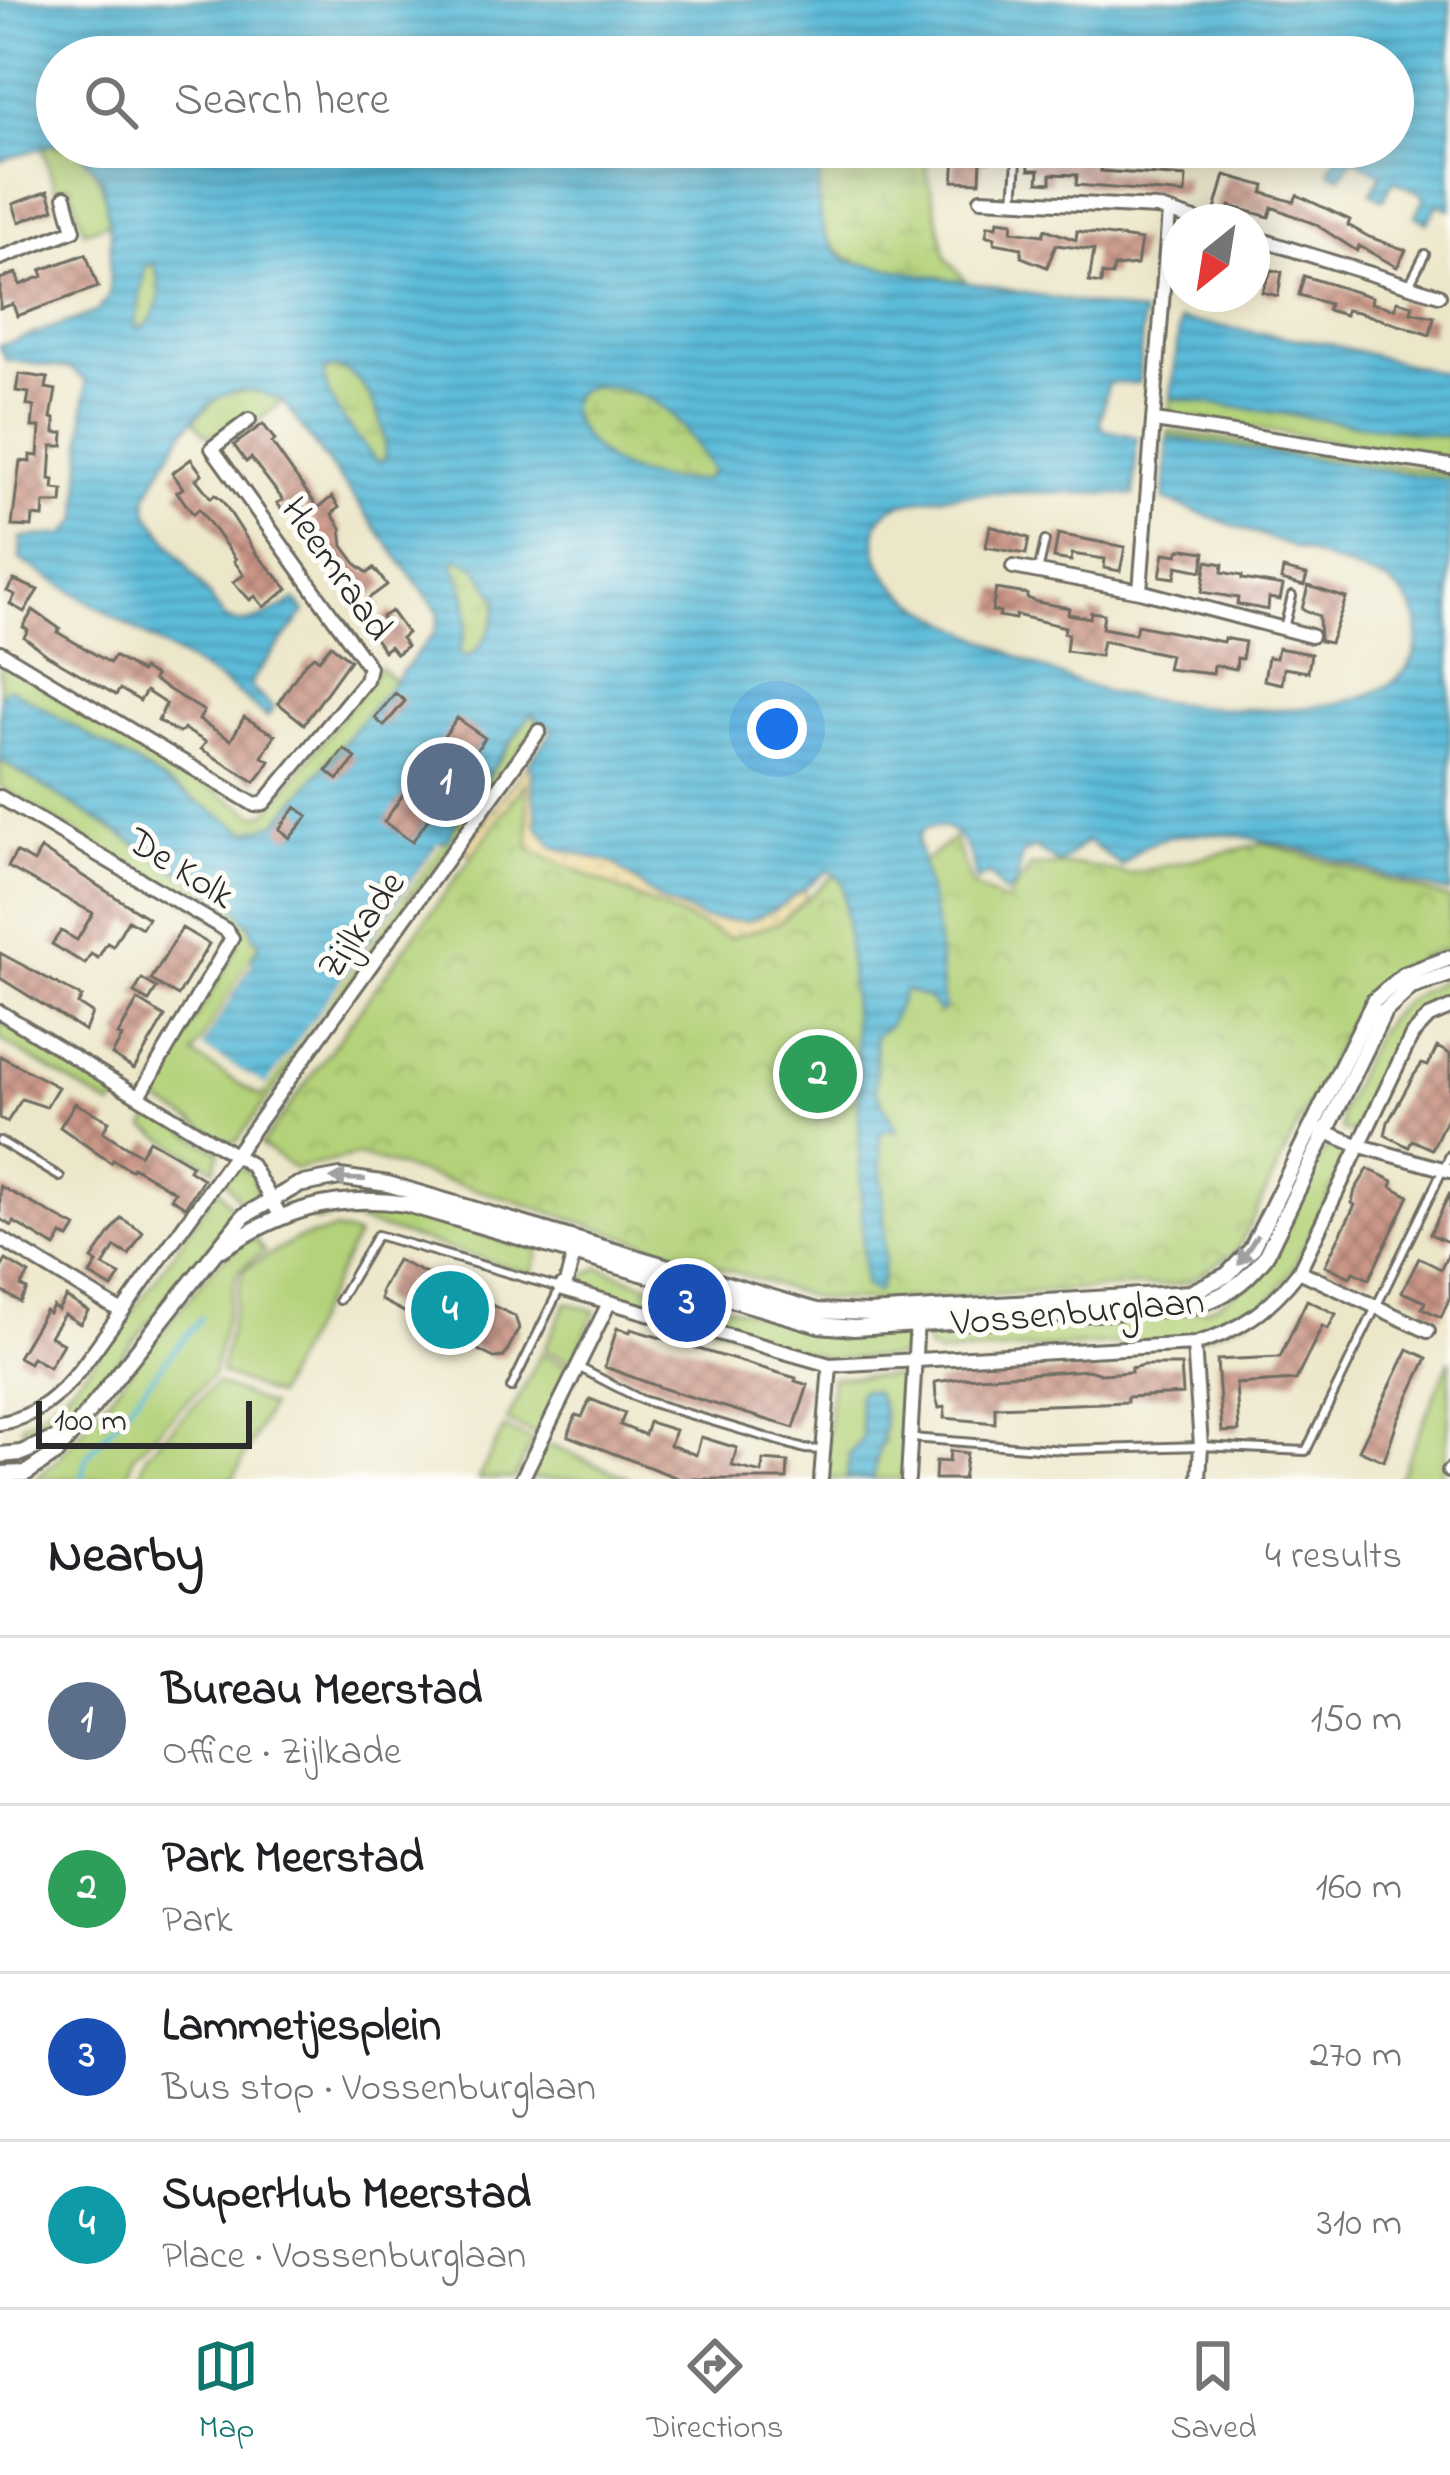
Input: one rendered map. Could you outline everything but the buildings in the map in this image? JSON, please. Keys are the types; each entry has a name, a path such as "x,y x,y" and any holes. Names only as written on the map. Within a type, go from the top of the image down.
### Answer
{"street":[{"path":"0,258 74,230 65,197"},
{"path":"980,199 1162,211"},
{"path":"1270,243 1439,296"},
{"path":"1140,591 1162,312"},
{"name":"Heemraad","path":"0,652 255,805 264,803 366,680 369,667 212,448 249,420"},
{"path":"1155,421 1450,466"},
{"path":"1013,567 1140,591 1311,636"},
{"name":"Zijlkade","path":"235,1154 539,731"},
{"name":"De Kolk","path":"0,797 226,930 232,938 139,1096"},
{"name":"Vossenburglaan","path":"1319,1129 1374,1001 1403,975 1450,958"},
{"name":"Vossenburglaan","path":"213,1255 280,1215 341,1199 377,1200 817,1311 917,1317 1166,1297 1213,1284 1239,1265 1391,1003 1411,987 1450,974"},
{"name":"Vossenburglaan","path":"560,1288 830,1366 1195,1344 1250,1322 1299,1271 1412,1036 1429,1018 1450,1008"},
{"path":"0,1012 251,1165 280,1215"},
{"path":"1319,1129 1357,1145 1448,1165"},
{"path":"0,1424 34,1414 54,1398 235,1154"},
{"name":"Vossenburglaan","path":"0,1474 26,1473 56,1453 268,1190 327,1178 374,1180 576,1247"},
{"path":"0,1238 122,1312"},
{"path":"560,1288 566,1283 576,1247"},
{"path":"1299,1271 1427,1331"},
{"path":"522,1479 609,1303"},
{"name":"Vossenburglaan","path":"916,1361 917,1317"},
{"path":"1195,1344 1199,1479"},
{"path":"908,1479 916,1361"},
{"path":"821,1479 830,1366"},
{"path":"0,1455 21,1453 68,1434"}],"lane":[{"path":"1014,200 1016,168"},
{"path":"1408,286 1425,254"},
{"path":"1038,572 1045,541"},
{"path":"1284,628 1292,596"},
{"path":"0,1141 60,1177"},
{"path":"912,1438 1064,1450 1201,1446 1306,1451 1448,1165"},
{"name":"Vossenburglaan","path":"339,1300 377,1235 560,1288"},
{"path":"511,1388 560,1288"},
{"path":"578,1367 642,1400 805,1449 823,1450"}],"green space":[{"path":"48,168 93,168 109,223 84,231 70,185 55,189"},
{"path":"822,168 927,168 946,258 968,284 872,268 848,258 830,243 819,221"},
{"path":"155,263 158,305 144,327 134,329 145,267"},
{"path":"334,367 346,371 366,391 379,418 385,460 373,457 335,407 324,372"},
{"path":"593,386 635,393 665,409 713,471 704,480 661,479 609,460 586,439 571,413 571,401 578,392"},
{"path":"256,389 283,401 257,422 249,413 217,436 205,434 194,420 223,394"},
{"path":"1171,398 1450,437 1450,460 1169,415"},
{"path":"1169,431 1450,473 1450,480 1168,437"},
{"path":"457,558 477,568 498,600 488,633 466,658 459,651 467,607 453,564"},
{"path":"0,661 256,815 271,808 380,667 394,682 277,823 248,832 10,688 0,695"},
{"path":"531,714 537,725 415,895 409,891"},
{"path":"0,760 232,904 251,928 261,942 193,1055 261,1097 406,894 413,899 237,1141 228,1142 156,1100 153,1091 238,946 236,931 0,787"},
{"path":"526,782 530,850 729,938 779,923 833,876 928,859 954,838 972,886 1006,902 1031,866 1081,865 1129,874 1265,843 1450,899 1450,950 1442,949 1387,974 1358,1003 1237,1251 1185,1284 878,1301 817,1299 358,1155 295,1169 261,1145"},
{"path":"1450,978 1450,1001 1416,1021 1392,1054 1358,1130 1342,1130 1340,1113 1379,1031 1406,1002"},
{"path":"0,1020 121,1093 112,1107 0,1040"},
{"path":"154,1113 220,1152 214,1169 145,1127"},
{"path":"1334,1146 1345,1152 1346,1160 1293,1269 1275,1294 1247,1319 1196,1339 938,1354 928,1349 927,1336 938,1329 1203,1310 1226,1299 1245,1284 1276,1244 1321,1152"},
{"path":"240,1167 253,1175 257,1191 245,1208 224,1179"},
{"path":"218,1188 237,1215 65,1425 23,1446 22,1424 46,1409 99,1354"},
{"path":"339,1206 392,1208 539,1250 532,1274 357,1221 315,1221 311,1211"},
{"path":"335,1230 357,1236 275,1396 220,1373 243,1270 297,1239"},
{"path":"252,1235 264,1251 237,1272 212,1376 133,1456 127,1479 34,1479 55,1463 216,1265"},
{"path":"599,1267 688,1300 813,1330 895,1331 907,1339 908,1347 899,1357 831,1359 586,1291 580,1279"},
{"path":"567,1302 595,1311 573,1362 544,1349"},
{"path":"541,1353 571,1367 536,1435 507,1421"},
{"path":"1450,1359 1448,1436 1440,1479 1399,1479"},
{"path":"910,1376 902,1479 873,1479 875,1458 884,1440 858,1396 863,1439 849,1455 847,1479 824,1479 832,1377"},
{"path":"216,1383 270,1406 233,1479 139,1479 146,1455"},
{"path":"504,1428 533,1441 514,1479 478,1479"},
{"path":"544,1447 631,1479 525,1479"}],"sand":[{"path":"530,761 533,798 554,847 613,863 659,900 704,919 776,909 804,885 810,928 803,1006 462,850"}],"water":[{"path":"0,0 1450,0 1450,210 1438,204 1427,223 1415,216 1425,196 1394,180 1383,199 1371,193 1381,174 1370,168 1414,168 1414,36 36,36 36,150 0,161"},
{"path":"93,168 822,168 822,224 836,251 848,261 1143,314 1139,383 1108,383 1100,423 1105,430 1137,437 1134,495 1008,493 910,502 890,509 878,522 876,549 886,574 927,610 1024,660 1101,690 1226,708 1328,705 1371,693 1402,674 1417,644 1412,608 1388,582 1164,500 1168,437 1450,480 1450,892 1294,848 1212,834 1175,836 1142,848 1122,866 1087,841 1059,864 1036,848 1022,854 1016,882 1005,894 989,874 976,881 967,848 953,832 933,827 921,831 918,842 937,930 944,1010 939,1013 929,999 905,990 889,1026 875,1036 876,1091 897,1130 884,1130 880,1136 885,1242 877,1292 864,1286 857,1059 843,882 829,870 776,909 748,921 704,919 659,900 613,863 554,847 538,827 530,761 553,730 531,714 462,810 448,840 438,843 266,1086 202,1047 253,962 260,943 251,928 232,903 0,760 0,695 9,687 248,832 277,823 435,632 439,613 283,402 257,392 235,391 215,399 198,414 146,497 148,513 225,618 252,621 296,600 305,612 251,681 252,689 274,708 267,717 227,685 20,560 21,538 66,534 79,519 86,381 71,369 6,360 0,346 97,312 109,296 111,236 102,179","holes":["154,263 159,297 155,312 144,327 135,328 145,267","334,367 346,371 366,391 379,418 385,460 373,457 342,417 324,371","593,386 635,393 665,410 713,472 704,480 672,480 640,475 608,460 585,439 571,413 571,401 578,392","458,558 477,568 498,600 488,633 466,658 459,651 467,607 453,564"]},
{"path":"1331,168 1346,168 1341,177"},
{"path":"1180,320 1329,344 1450,375 1450,437 1171,398"},
{"path":"861,1390 874,1391 880,1401 882,1434 873,1479 847,1479 849,1455 863,1438"}],"pier":[{"path":"439,842 442,844 265,1092 197,1051 253,961 202,1047 266,1085"}],"waterway":[{"path":"82,1479 87,1457 201,1318"}],"place":[{"name":"Bureau Meerstad","path":"446,782"},
{"name":"Park Meerstad","path":"818,1074"},
{"name":"Lammetjesplein","path":"687,1303"},
{"name":"SuperHub Meerstad","path":"450,1310"}]}
